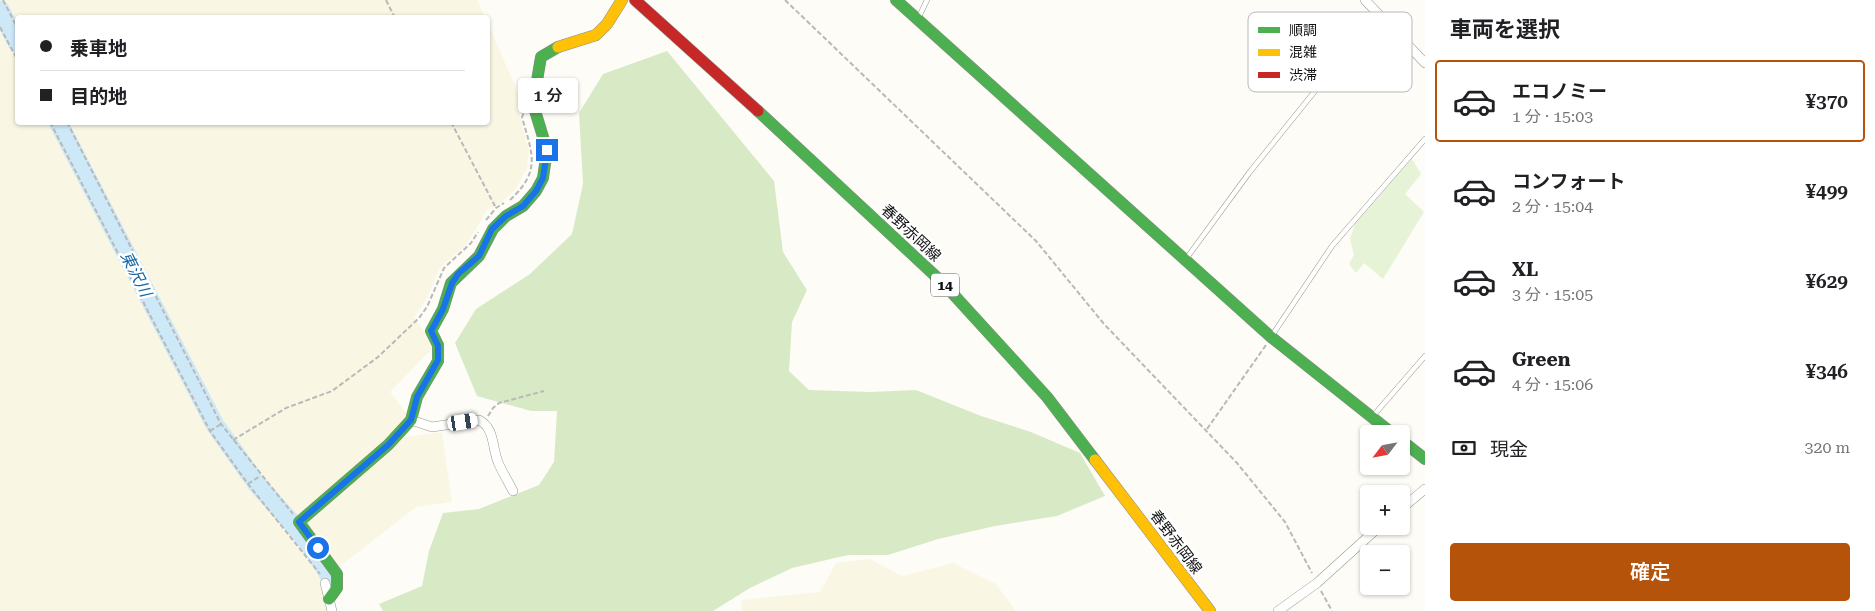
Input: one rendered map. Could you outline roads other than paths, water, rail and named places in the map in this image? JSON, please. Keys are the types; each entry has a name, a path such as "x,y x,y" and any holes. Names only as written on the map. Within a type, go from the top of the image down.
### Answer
{"street":[{"path":"329,598 336,588 337,574 299,522 388,445 411,420 417,397 438,360 438,346 431,331 443,309 452,283 458,274 479,256 492,229 506,216 523,206 536,191 543,178 547,150 533,104 541,57 561,44 580,41 598,34 622,0"},
{"name":"春野赤岡線","path":"635,0 798,147 949,290 1047,397 1210,611"},
{"path":"896,0 1272,337 1382,425"},
{"path":"1365,0 1376,12"},
{"path":"1412,49 1425,62"},
{"path":"411,420 432,427 479,420 485,423 493,438 497,460 512,491"},
{"path":"1410,447 1425,459"},
{"path":"1410,501 1425,488"},
{"path":"1278,611 1317,583 1370,535"},
{"path":"325,583 332,611"}],"lane":[{"path":"917,20 927,0"},
{"path":"1186,260 1249,173 1315,92"},
{"path":"1272,337 1332,246 1425,139"},
{"path":"1372,417 1425,356"}],"waterway":[{"name":"東沢川","path":"0,10 15,38"},
{"name":"東沢川","path":"60,125 215,425"},
{"name":"東沢川","path":"218,429 252,477"},
{"name":"東沢川","path":"256,483 309,544 333,584"}]}
